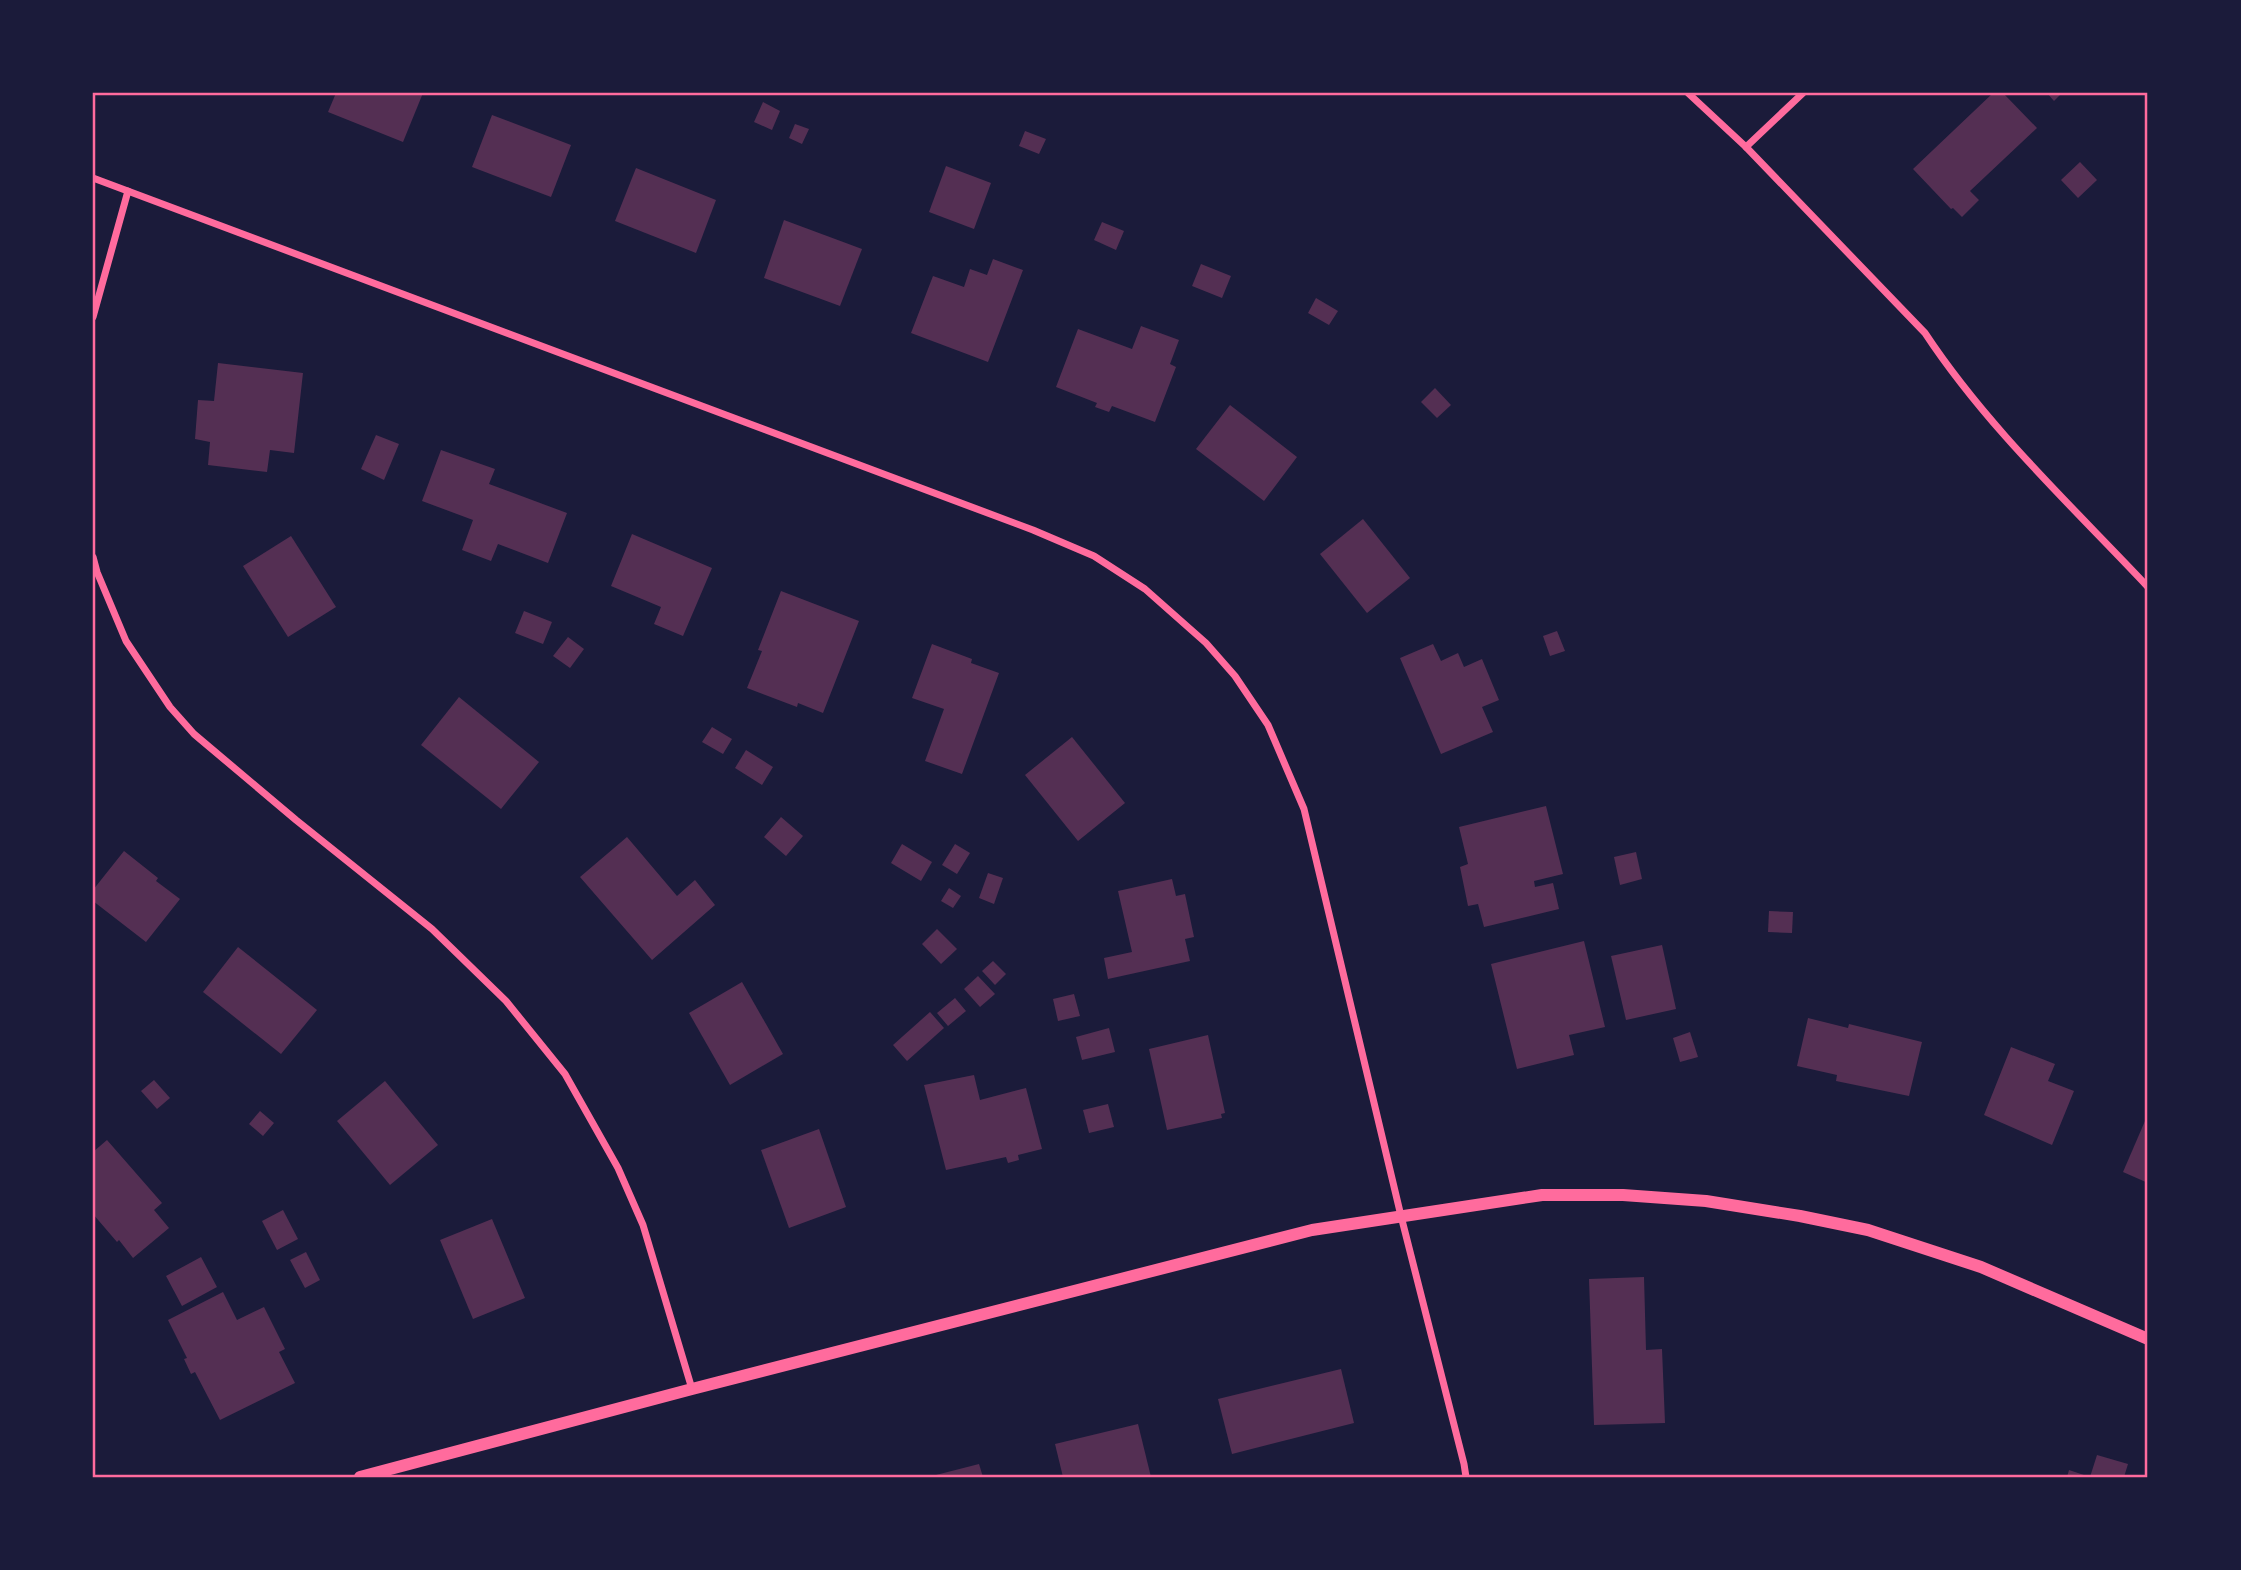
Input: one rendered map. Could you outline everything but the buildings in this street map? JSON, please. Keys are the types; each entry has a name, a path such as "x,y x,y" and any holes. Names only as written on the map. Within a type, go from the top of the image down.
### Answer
{"street":[{"path":"1688,93 1746,147 1925,333 1992,422 2148,587"},
{"path":"1746,147 1804,93"},
{"path":"93,178 1033,530 1094,556 1145,589 1206,643 1235,676 1268,725 1304,809 1466,1477"},
{"path":"93,317 128,191"},
{"path":"93,557 125,641 178,716 194,734 432,929 506,1001 565,1074 618,1168 643,1225 692,1389"},
{"path":"360,1477 1312,1230 1542,1195 1623,1195 1692,1200 1787,1214 1868,1230 1981,1267 2148,1339"}]}
